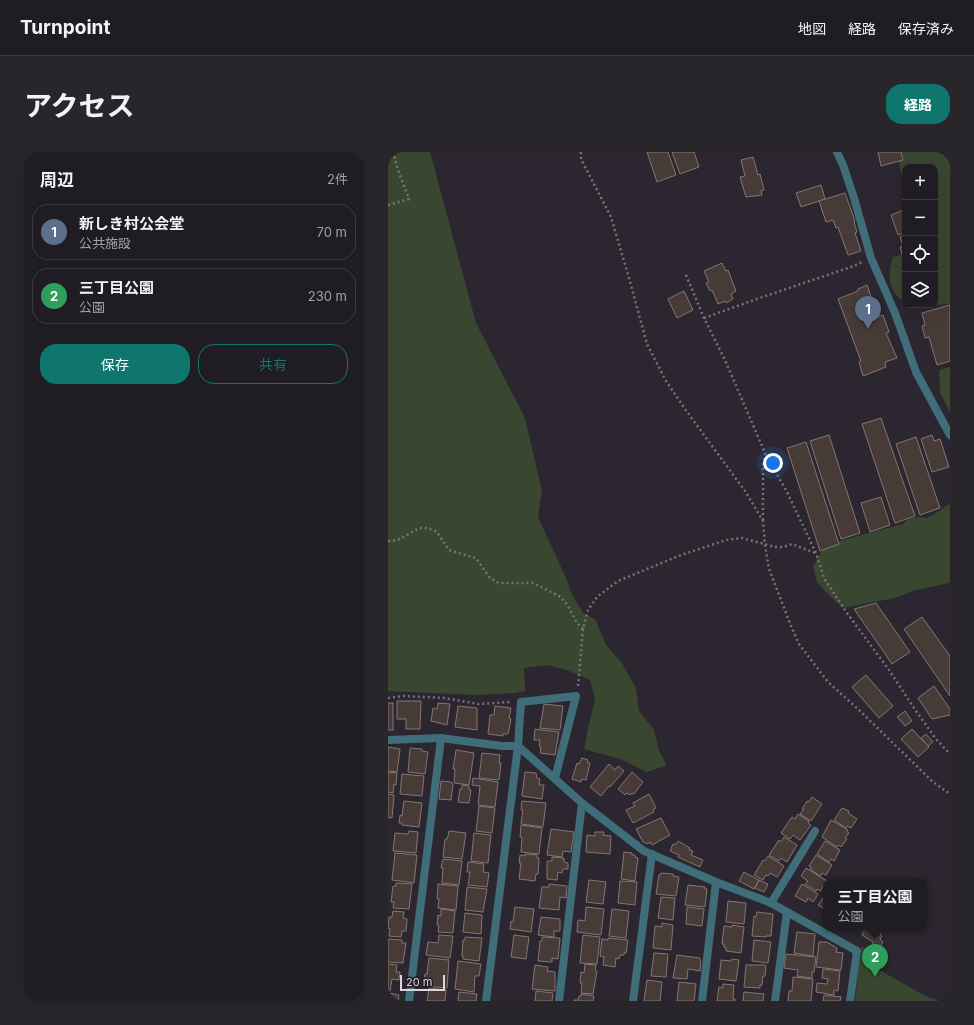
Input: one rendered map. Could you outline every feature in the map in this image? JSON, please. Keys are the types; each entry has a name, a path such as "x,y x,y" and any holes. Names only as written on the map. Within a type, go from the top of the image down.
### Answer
{"street":[{"path":"837,152 854,198 871,258 895,313 916,372 950,435"},
{"path":"486,1001 518,746 521,702 576,696 555,778"},
{"path":"409,1001 441,738"},
{"path":"388,740 441,738 502,746 518,746 582,803 644,851 716,882 771,903 857,951 850,1001"},
{"path":"559,1001 582,803"},
{"path":"771,903 815,831"},
{"path":"633,1001 652,854"},
{"path":"702,1001 716,882"},
{"path":"775,1001 787,912"}],"path":[{"path":"388,205 409,199 393,152"},
{"path":"581,152 581,159 611,217 646,344 666,381 745,491 763,521"},
{"path":"704,318 851,267 871,258"},
{"path":"686,275 765,453 787,492 816,553 824,578 846,613 889,670 936,739 950,754"},
{"path":"765,453 763,466 763,521 769,569 799,644 813,665 828,682 933,782 950,794"},
{"path":"388,541 400,539 419,528 428,528 437,532 449,550 476,558 490,578 499,583 533,583 561,597 568,606 577,623 583,629"},
{"path":"576,696 583,629 588,610 597,597 618,581 681,555 726,540 742,538 765,545 783,547 792,544 816,553"},
{"path":"388,698 403,696 444,698 478,704 521,702"}],"green space":[{"path":"388,152 430,152 476,323 525,418 542,491 538,517 572,594 583,613 595,619 606,645 622,663 636,688 639,711 654,730 659,751 667,765 647,772 620,759 584,749 595,699 590,680 567,670 548,665 524,668 525,691 515,693 476,695 388,691"},
{"path":"896,152 950,152 950,304 938,305 938,164 902,164 902,177"},
{"path":"902,255 902,300 895,293 890,282 890,270 893,257"},
{"path":"950,367 950,413 940,392 939,370"},
{"path":"947,505 950,505 950,583 916,590 895,598 843,608 817,582 813,566 824,547 843,540 903,524 909,519 919,517 927,518"},
{"path":"861,946 880,958 876,968 925,996 937,1000 950,1001 855,1001"}],"building":[{"path":"647,152 668,152 676,175 657,182"},
{"path":"672,152 694,152 699,167 680,174"},
{"path":"878,152 901,152 903,160 881,166"},
{"path":"753,157 758,175 760,174 764,190 761,191 762,195 746,197 740,177 745,176 741,160"},
{"path":"821,185 825,199 801,207 796,193"},
{"path":"845,193 855,221 857,232 855,233 861,251 848,255 838,227 836,228 833,220 826,222 819,201"},
{"path":"902,211 902,233 898,235 891,215"},
{"path":"722,263 726,271 728,270 736,291 731,294 733,299 726,303 725,301 718,304 712,290 710,291 706,283 709,282 704,271"},
{"path":"867,285 878,317 883,315 889,332 886,333 897,358 885,362 886,367 863,376 859,362 861,361 838,299 858,291 858,289"},
{"path":"684,291 693,310 677,318 668,299"},
{"path":"950,305 950,361 937,365 929,337 925,338 922,326 925,325 922,313"},
{"path":"881,418 915,516 895,523 862,424"},
{"path":"829,435 860,533 841,539 810,441"},
{"path":"932,435 934,441 940,439 949,467 932,472 921,439"},
{"path":"916,437 940,508 920,515 896,444"},
{"path":"806,442 839,544 820,551 787,448"},
{"path":"881,497 890,525 870,532 861,503"},
{"path":"876,603 910,652 892,664 854,609"},
{"path":"922,617 950,656 950,696 904,629"},
{"path":"866,675 893,706 879,718 852,687"},
{"path":"934,686 950,709 950,715 932,719 918,698"},
{"path":"397,701 421,701 420,729 406,729 406,719 397,719"},
{"path":"388,703 393,703 393,730 388,730"},
{"path":"438,703 450,704 447,725 431,721 433,708 437,709"},
{"path":"544,704 563,706 560,730 540,728"},
{"path":"458,706 477,708 477,730 455,727"},
{"path":"495,706 511,708 509,718 511,719 508,734 503,734 503,736 488,734 490,715 494,715"},
{"path":"905,711 912,721 905,726 897,717"},
{"path":"535,729 559,732 555,755 540,753 540,740 534,740"},
{"path":"912,729 929,747 918,757 901,739"},
{"path":"926,734 933,742 928,746 921,738"},
{"path":"388,747 400,749 397,772 388,771"},
{"path":"410,748 422,749 422,751 428,752 425,774 408,772"},
{"path":"456,750 474,753 469,785 454,783 455,769 453,769"},
{"path":"482,753 500,755 499,763 501,763 499,780 479,778"},
{"path":"582,758 588,760 587,762 590,763 586,780 582,779 581,782 572,779 577,763 579,764"},
{"path":"609,764 615,770 618,766 624,771 601,796 590,787"},
{"path":"388,772 397,773 396,785 394,784 393,793 388,792"},
{"path":"525,772 536,773 537,778 540,779 539,785 544,785 542,799 522,796"},
{"path":"632,772 643,782 634,794 632,793 630,795 627,793 625,795 618,789"},
{"path":"402,774 424,776 422,796 400,794"},
{"path":"473,778 498,782 495,807 478,805 480,786 472,785"},
{"path":"441,781 451,782 453,784 451,800 439,799"},
{"path":"462,785 469,786 469,790 471,790 469,803 458,802"},
{"path":"388,794 394,795 392,818 388,817"},
{"path":"649,794 656,808 653,810 654,812 633,823 626,810 635,806 633,803"},
{"path":"812,797 822,804 811,821 800,814 807,801 809,802"},
{"path":"404,801 422,803 419,827 402,825 402,823 399,823 400,815 402,816"},
{"path":"522,801 546,803 543,827 521,824 523,810 521,810"},
{"path":"479,806 495,808 492,833 476,831"},
{"path":"842,808 849,811 848,813 857,819 851,828 847,826 846,828 834,820"},
{"path":"798,814 809,821 808,823 811,825 800,840 793,835 790,839 781,833 792,817 795,819"},
{"path":"661,818 670,835 652,845 650,842 648,844 643,842 636,829"},
{"path":"831,820 848,830 847,832 849,833 845,838 847,839 841,847 839,845 837,847 822,837"},
{"path":"521,825 542,828 539,854 521,852"},
{"path":"551,829 574,832 571,852 563,851 562,857 547,855"},
{"path":"409,831 418,832 416,853 393,851 395,833 408,834"},
{"path":"449,831 466,833 462,859 443,857 445,839 447,839"},
{"path":"595,832 604,832 603,835 611,836 610,854 586,852 587,835 595,836"},
{"path":"474,833 491,835 488,863 471,861"},
{"path":"784,837 797,845 787,862 781,858 779,861 769,855 779,840 781,842"},
{"path":"678,841 690,848 689,850 693,851 691,855 703,860 700,867 678,857 679,855 670,851 673,844 675,845"},
{"path":"825,841 840,850 834,861 831,859 829,862 817,854"},
{"path":"624,852 632,853 632,855 635,855 635,857 638,858 635,881 621,879"},
{"path":"395,853 417,855 414,883 392,880"},
{"path":"525,854 537,855 537,858 539,858 538,874 536,874 535,881 519,879 521,863 519,863 520,855 525,856"},
{"path":"816,855 832,865 826,875 822,873 820,876 810,869 811,867 809,866"},
{"path":"768,856 784,866 777,877 770,873 768,876 766,875 763,880 754,875 763,860 765,861"},
{"path":"552,857 564,858 564,862 568,863 568,869 563,869 562,873 558,872 557,880 547,879 547,861 552,861"},
{"path":"443,859 462,861 459,885 442,883 443,868 441,868"},
{"path":"468,862 484,864 483,872 489,873 487,887 468,885 470,872 467,872"},
{"path":"806,868 824,879 823,887 820,891 817,889 816,891 805,884 808,881 801,876"},
{"path":"744,872 759,880 754,889 739,881"},
{"path":"661,873 673,874 673,876 679,877 676,896 656,894 659,875"},
{"path":"589,880 606,882 603,904 586,902"},
{"path":"759,880 768,884 764,892 755,888"},
{"path":"620,881 637,882 635,905 618,903"},
{"path":"396,883 412,884 409,909 393,908 394,902 391,902 393,886 396,886"},
{"path":"438,884 458,886 456,910 438,908"},
{"path":"549,884 567,886 566,898 560,897 559,910 539,908 542,887 549,887"},
{"path":"802,884 818,894 813,902 808,898 806,902 795,896"},
{"path":"688,885 705,887 705,889 707,889 705,907 685,905"},
{"path":"467,887 487,889 483,912 465,910"},
{"path":"661,897 675,898 673,920 658,918"},
{"path":"823,898 823,908 818,905"},
{"path":"728,901 746,903 744,924 726,922"},
{"path":"515,907 534,909 531,932 510,929 511,921 513,922"},
{"path":"586,907 604,909 601,935 577,932 578,920 585,921"},
{"path":"687,907 704,909 702,926 686,924"},
{"path":"441,909 455,911 453,933 438,932 438,915 441,916"},
{"path":"612,909 629,911 626,938 609,936"},
{"path":"393,911 404,912 403,918 407,919 406,931 402,931 401,937 389,936 389,917 392,917"},
{"path":"757,912 773,914 771,936 752,936 754,916 756,917"},
{"path":"465,913 482,915 481,934 463,932"},
{"path":"541,917 560,919 560,931 554,931 554,937 538,935"},
{"path":"662,923 673,925 671,950 653,948 655,926 662,927"},
{"path":"732,925 744,927 741,953 726,951 724,944 722,944 724,926 732,927"},
{"path":"864,931 882,931 880,934 882,936 880,939 883,942 879,949 872,944 873,942 862,935"},
{"path":"797,932 815,934 813,956 794,953"},
{"path":"439,935 453,936 450,958 426,955 428,942 438,943"},
{"path":"514,935 529,937 526,959 511,957"},
{"path":"583,935 600,937 597,964 580,963"},
{"path":"465,937 482,938 479,961 463,959 463,940 465,940"},
{"path":"542,937 560,938 558,959 552,958 552,962 538,961 540,941 542,941"},
{"path":"608,938 628,940 626,953 624,953 624,955 620,955 619,959 616,958 615,967 603,965 604,957 600,956 602,939 608,940"},
{"path":"388,939 402,940 402,943 406,943 403,963 388,962"},
{"path":"754,940 771,942 768,963 752,961"},
{"path":"819,942 827,942 837,948 836,952 843,953 841,970 816,967"},
{"path":"654,953 668,954 666,977 651,976"},
{"path":"786,954 816,957 812,978 797,976 798,970 784,968"},
{"path":"677,955 700,958 700,971 688,969 687,979 673,978"},
{"path":"429,958 449,960 447,988 423,986 425,974 427,974"},
{"path":"732,959 739,960 736,981 719,979 721,960 731,961"},
{"path":"458,961 481,964 479,976 475,976 474,992 455,989"},
{"path":"388,964 397,965 396,972 400,972 399,980 392,979 390,991 388,991"},
{"path":"585,964 596,965 595,970 597,971 593,994 581,993 581,972 584,973"},
{"path":"535,965 548,967 547,971 555,972 555,991 532,989"},
{"path":"746,965 765,965 765,976 763,976 762,985 760,985 760,988 744,987"},
{"path":"823,969 840,971 838,991 834,990 834,995 816,992 817,983 827,984 828,979 822,978"},
{"path":"793,977 813,979 811,1001 788,1001 789,991 792,991"},
{"path":"647,980 662,982 660,1001 644,1001"},
{"path":"679,982 696,984 694,1001 677,1001"},
{"path":"723,984 734,985 733,999 735,999 735,1001 717,1001 719,987 723,988"},
{"path":"429,988 446,990 445,1001 427,1001"},
{"path":"536,991 553,993 552,1001 535,1001"},
{"path":"459,992 477,994 476,1001 458,1001"},
{"path":"744,992 764,994 763,1001 743,1001"},
{"path":"388,993 399,995 398,1001 388,1001"},
{"path":"581,994 594,996 593,1001 574,1001 578,1000"},
{"path":"824,995 841,997 840,1001 823,1001"}],"place":[{"name":"新しき村公会堂","path":"868,329"},
{"name":"三丁目公園","path":"875,977"}]}
